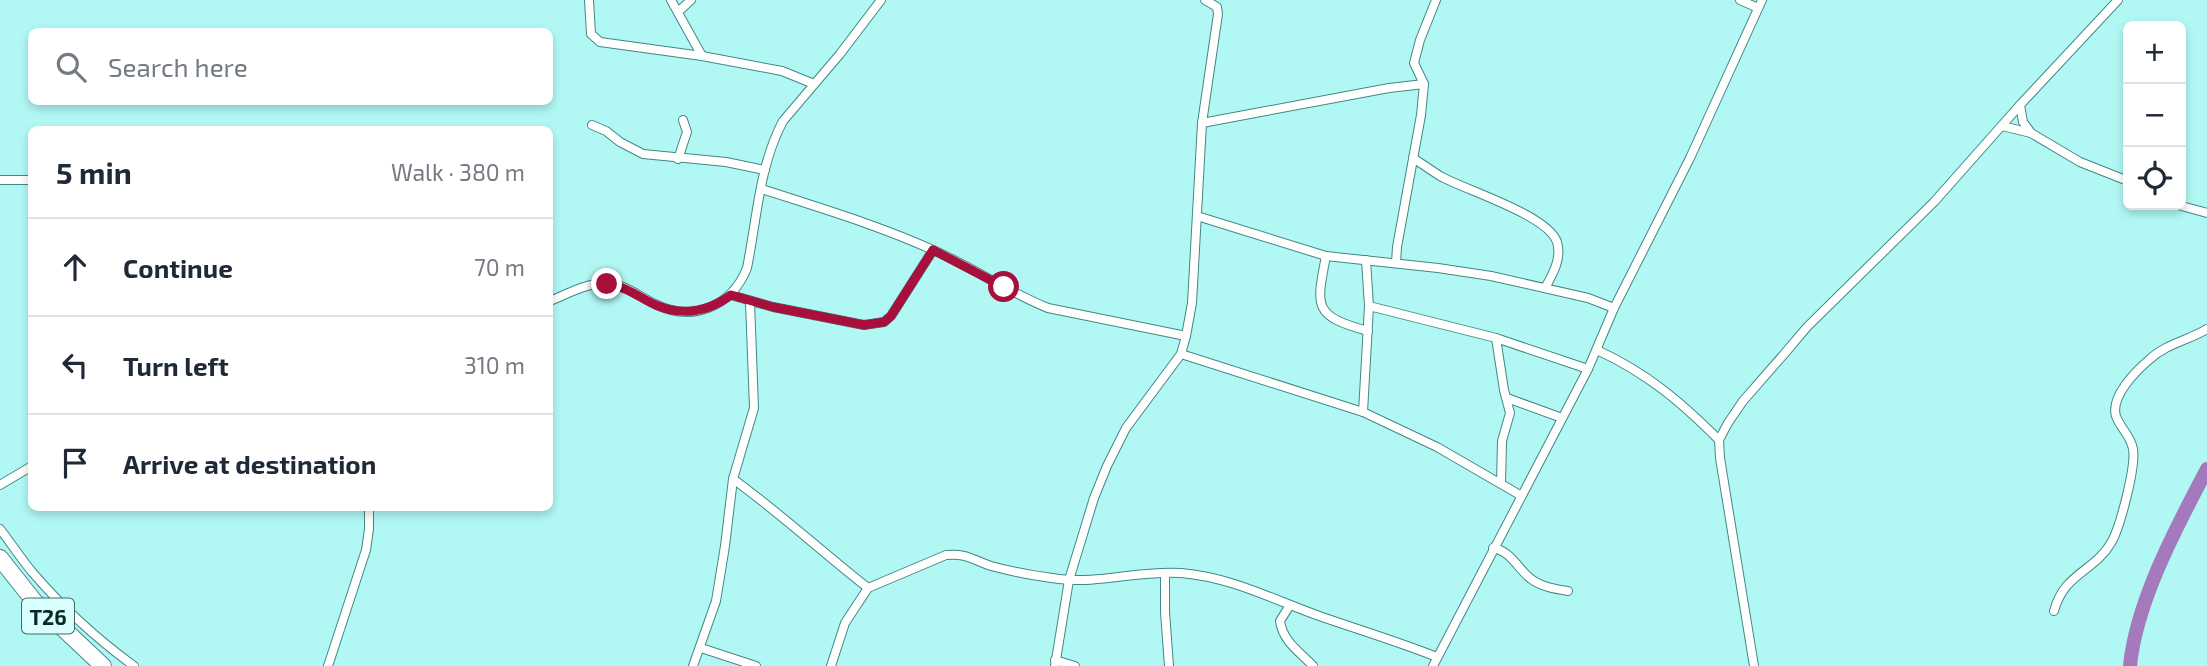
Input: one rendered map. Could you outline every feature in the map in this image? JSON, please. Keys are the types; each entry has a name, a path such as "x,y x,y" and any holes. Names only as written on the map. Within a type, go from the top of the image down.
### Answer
{"highway":[{"name":"T26","path":"0,558 34,601 103,666"}],"street":[{"path":"589,0 592,34 600,42 702,56 782,71 814,84"},
{"path":"671,0 702,56"},
{"path":"679,11 691,0"},
{"path":"553,300 596,284 619,285 657,306 694,312 709,309 731,295 741,283 747,268 765,170 783,121 881,0"},
{"path":"1075,666 1055,663 1069,580 1094,498 1115,447 1181,354 1186,336 1192,303 1202,123 1217,15 1217,3 1205,0"},
{"path":"1396,263 1424,85 1414,63 1436,0"},
{"path":"1433,666 1588,369 1614,308 1690,158 1760,4 1740,0"},
{"path":"1719,440 1743,401 1807,327 1934,202 2118,0"},
{"path":"1202,123 1389,88 1424,85"},
{"path":"2020,105 2023,122 2031,133"},
{"path":"678,159 687,132 683,120"},
{"path":"592,125 643,154 726,162 765,170"},
{"path":"2002,126 2031,133 2080,162 2123,179"},
{"path":"1413,158 1441,176 1517,210 1545,226 1556,239 1558,246 1558,262 1545,288"},
{"path":"0,180 28,180"},
{"path":"762,189 880,227 933,250 1027,300 1048,308 1186,336"},
{"path":"2186,207 2207,213"},
{"path":"1197,216 1326,256 1451,270 1588,298 1614,308"},
{"path":"731,295 842,322 864,325 884,322 891,316 933,250"},
{"path":"1326,256 1319,289 1320,305 1328,315 1352,327 1368,331"},
{"path":"1363,412 1370,306 1366,260"},
{"path":"693,666 716,601 733,480 754,408 751,302"},
{"path":"1370,306 1496,338 1588,369"},
{"path":"2054,611 2057,598 2064,587 2112,542 2119,520 2133,459 2131,443 2116,415 2115,405 2120,393 2149,359 2207,329"},
{"path":"1496,338 1510,413 1502,441 1501,483"},
{"path":"1597,350 1655,381 1719,440 1754,666"},
{"path":"1181,354 1363,412 1437,447 1520,495"},
{"path":"1507,398 1562,418"},
{"path":"0,485 28,468"},
{"path":"733,480 785,517 831,560 868,588"},
{"path":"328,666 366,550 369,511"},
{"path":"0,529 31,571 62,605 134,666"},
{"path":"1493,548 1503,550 1532,579 1543,586 1568,591"},
{"path":"831,666 845,623 868,588 946,555 958,554 1030,575 1069,580 1165,573 1213,577 1234,582 1290,605 1437,657"},
{"path":"1165,573 1170,666"},
{"path":"1290,605 1280,621 1282,630 1295,649 1313,665 1322,666"},
{"path":"701,648 756,666"}],"waterway":[{"path":"2130,666 2140,616 2149,591 2207,469"}],"route":[{"path":"607,284 619,285 657,306 677,311 709,309 731,295 773,307 864,325 884,322 891,316 933,250 1004,287"}]}
